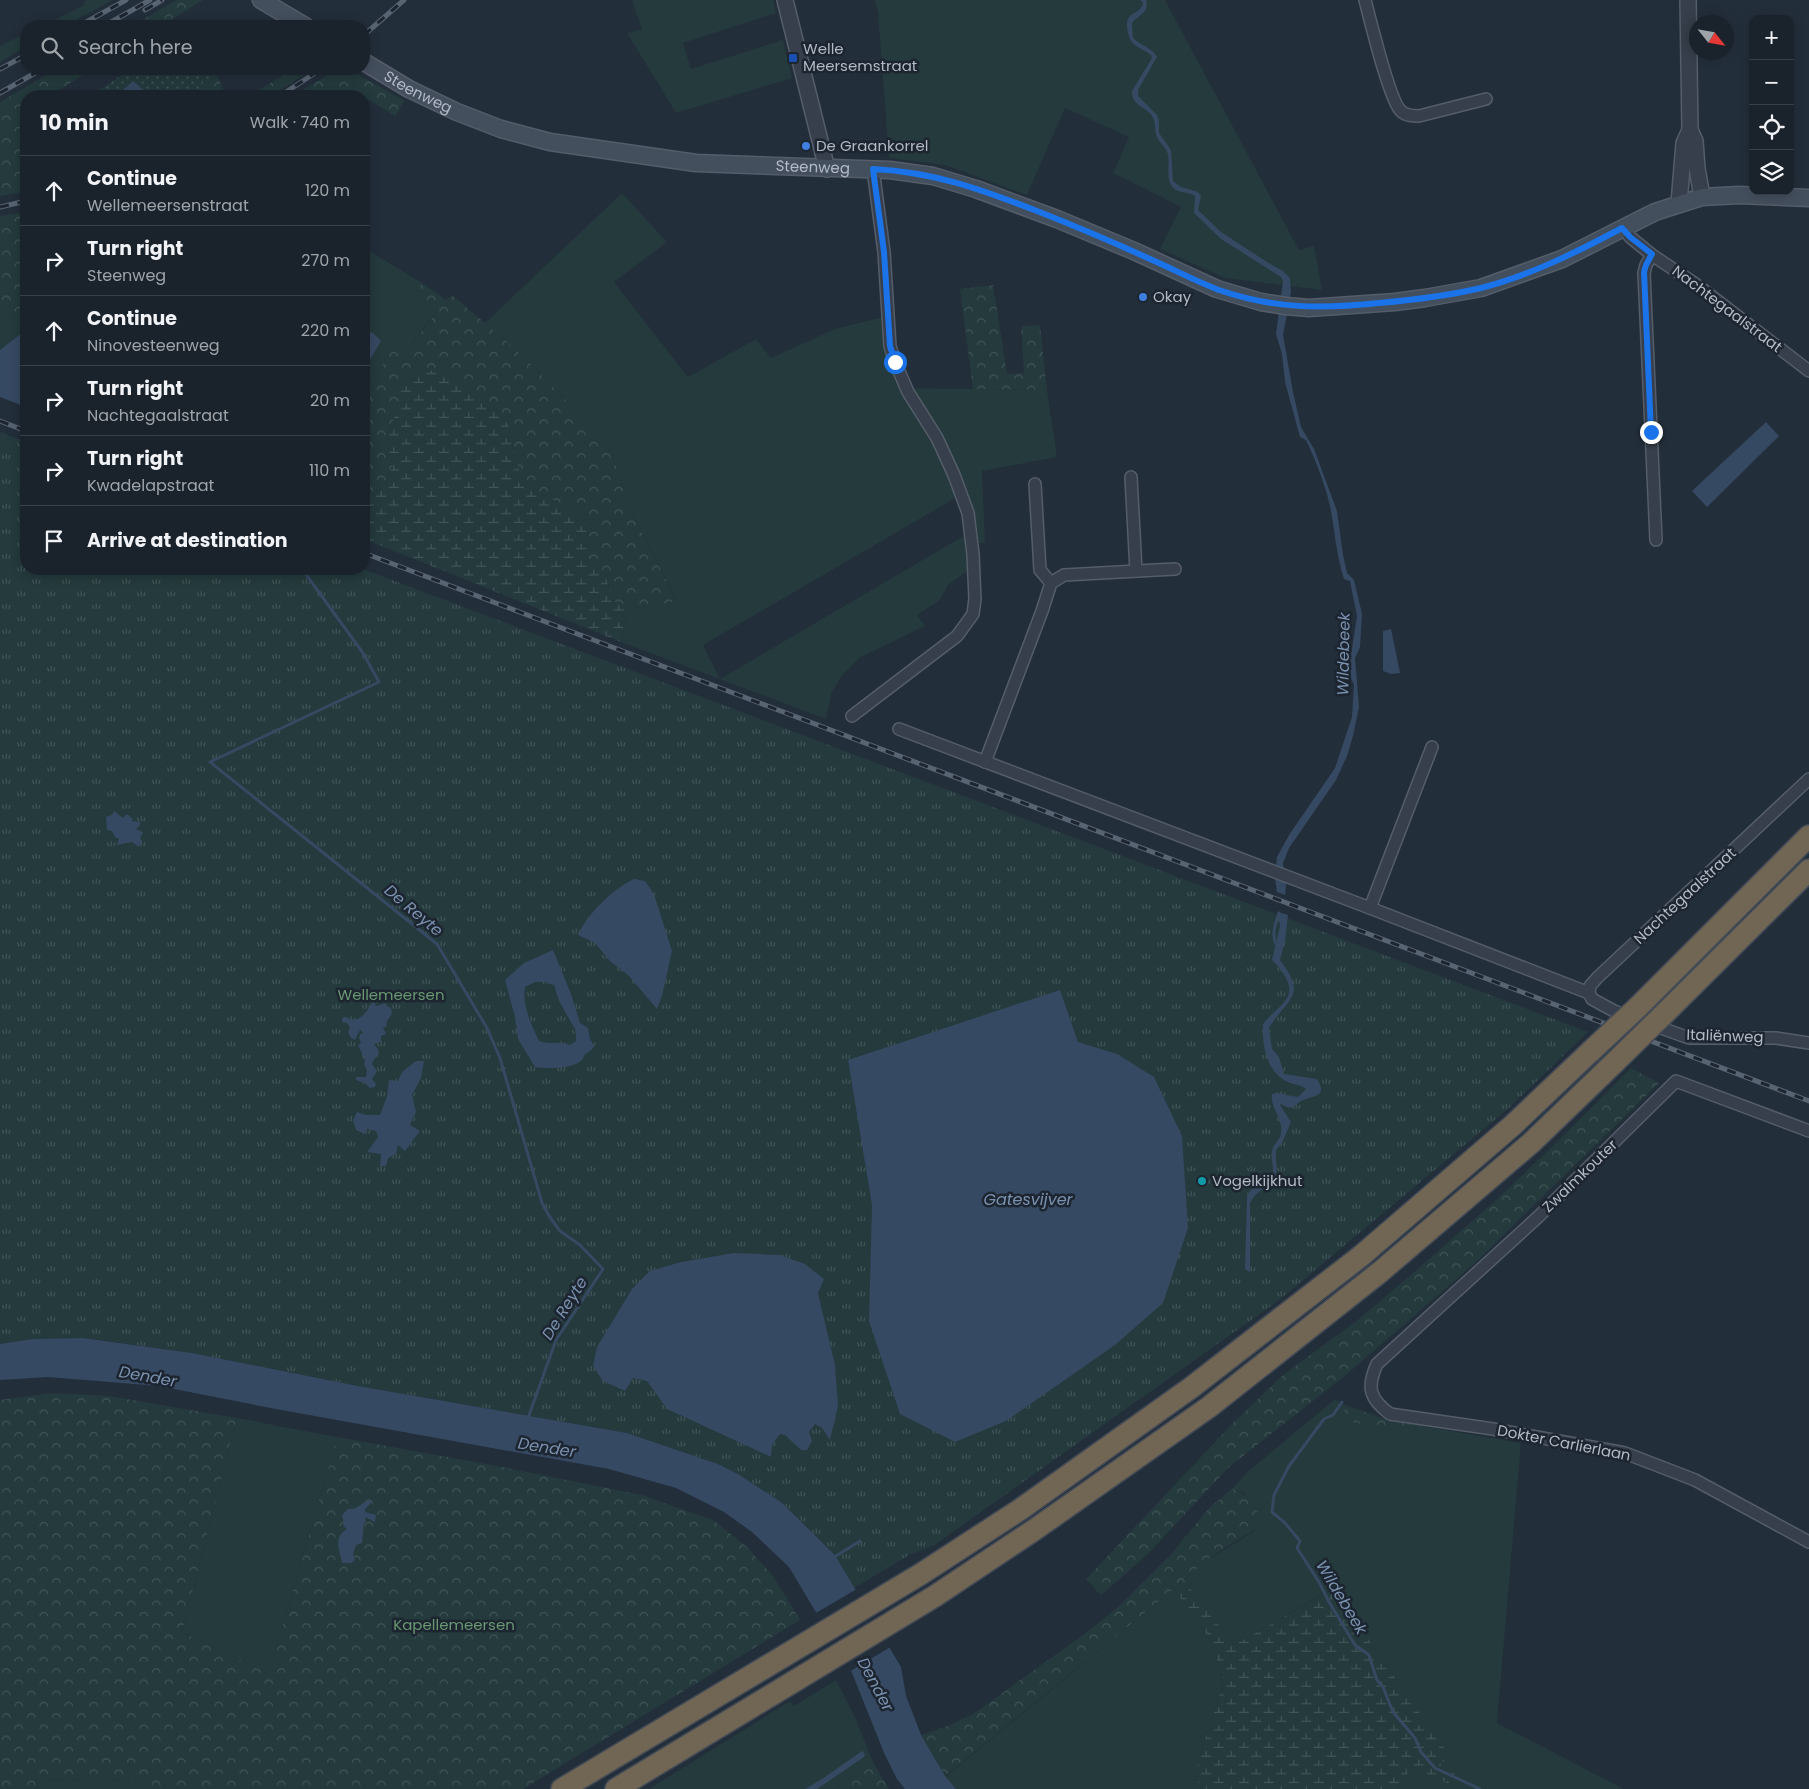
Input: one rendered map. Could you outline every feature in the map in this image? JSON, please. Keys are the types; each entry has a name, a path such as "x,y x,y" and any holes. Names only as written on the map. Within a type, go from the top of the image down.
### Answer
{"highway":[{"path":"562,1789 921,1574 1054,1486 1192,1388 1271,1328 1362,1256 1513,1125 1638,1007 1809,836"},
{"path":"616,1789 935,1596 1034,1530 1209,1407 1380,1272 1531,1143 1809,870"}],"main road":[{"path":"262,0 295,20"},
{"name":"Steenweg","path":"370,66 409,89 457,112 501,129 550,142 696,162 912,172 960,183 1083,230 1217,289 1261,302 1286,306 1309,308 1367,304 1424,298 1481,288 1562,259 1655,212 1702,197 1739,195 1809,198"}],"street":[{"path":"784,0 827,168"},
{"path":"1365,0 1391,95 1400,111 1409,116 1419,116 1486,99"},
{"path":"1688,0 1690,130 1695,141 1702,197"},
{"path":"1679,203 1684,143 1690,130"},
{"path":"852,716 957,636 973,614 975,600 973,554 968,513 954,475 937,438 908,392 890,346 884,252 873,169"},
{"name":"Nachtegaalstraat","path":"1622,228 1630,237 1652,254 1697,285 1809,371"},
{"path":"1652,254 1644,272 1656,540"},
{"path":"1131,477 1136,571"},
{"path":"1035,484 1040,570 1050,583"},
{"path":"985,762 1039,620 1050,583 1064,575 1175,569"},
{"path":"899,729 1589,993"},
{"path":"1370,908 1432,747"},
{"name":"Nachtegaalstraat","path":"1589,993 1590,986 1597,978 1809,778"},
{"name":"Italiënweg","path":"1589,993 1592,1000 1614,1011 1689,1038 1776,1038 1809,1043"},
{"name":"Zwalmkouter","path":"1377,1364 1538,1217 1676,1081 1809,1131"},
{"name":"Dokter Carlierlaan","path":"1377,1364 1371,1377 1371,1393 1378,1405 1390,1414 1625,1452 1696,1480 1809,1542"}],"green space":[{"path":"86,0 113,0 76,20 54,20 83,6"},
{"path":"177,0 203,0 171,20 142,20"},
{"path":"773,0 776,13 683,43 691,69 783,40 792,78 676,113 627,33 642,29 632,1"},
{"path":"875,0 1165,0 1299,250 1314,246 1322,290 1225,278 1160,249 1181,207 1113,173 1129,137 1065,108 1027,195 945,165 889,158 878,13"},
{"path":"20,36 20,50 0,62 0,46"},
{"path":"47,75 83,75 59,90 21,90"},
{"path":"122,75 214,75 203,82 206,90 144,90 133,81 123,90 99,90"},
{"path":"213,75 217,75 223,90 206,90 203,82"},
{"path":"284,75 304,75 280,90 259,90"},
{"path":"327,75 359,75 405,101 395,116 370,101 370,90 303,90"},
{"path":"20,90 20,193 0,196 0,102"},
{"path":"622,193 667,242 614,282 688,377 756,339 771,358 835,329 883,317 884,337 891,369 927,430 959,496 703,645 720,679 967,534 969,570 948,585 940,600 917,615 925,626 859,658 842,675 831,694 826,719 621,642 626,609 668,604 676,599 627,503 613,455 559,392 511,345 485,323"},
{"path":"20,213 20,319 0,313 0,216"},
{"path":"370,251 422,283 413,296 437,311 401,357 390,349 370,392"},
{"path":"422,283 446,300 452,295 511,345 559,392 613,455 627,503 676,600 668,604 626,609 612,600 605,574 590,563 590,544 584,520 570,509 538,491 520,475 508,424 490,404 467,384 400,386 396,412 389,433 388,445 392,467 386,483 370,499 370,392 390,349 402,356 437,312 413,296"},
{"path":"993,285 1007,374 1024,373 1021,326 1040,325 1047,390 973,389 960,289"},
{"path":"0,313 20,319 20,335 0,350"},
{"path":"442,370 467,384 490,404 508,424 520,475 538,491 570,509 584,520 590,544 590,563 605,574 612,600 626,609 621,642 370,541 370,499 386,483 392,467 388,445 389,433 396,412 400,386 409,376 425,371"},
{"path":"910,388 1047,390 1057,457 982,471 985,543 979,543 970,503 962,479 944,444"},
{"name":"Wellemeersen","path":"0,432 20,440 20,575 370,575 370,572 1588,1032 1509,1108 1278,1301 933,1546 911,1554 854,1588 835,1555 781,1502 738,1474 718,1464 627,1433 358,1386 192,1353 115,1342 83,1338 33,1339 0,1344"},
{"path":"1631,1068 1659,1083 1475,1263 1346,1375 1229,1467 1148,1554 1101,1595 1086,1579 1233,1423 1283,1375 1359,1319 1496,1200"},
{"name":"Kapellemeersen","path":"52,1393 109,1396 237,1418 182,1632 269,1674 337,1437 642,1495 713,1520 746,1546 773,1576 800,1620 523,1789 148,1789 148,1781 37,1779 36,1789 0,1789 0,1400"},
{"path":"1335,1399 1346,1405 1341,1420 1414,1434 1416,1425 1521,1443 1497,1723 1624,1789 1399,1789 1411,1767 1456,1787 1332,1589 1234,1645 1184,1580 1198,1566 1254,1531 1257,1510 1243,1492 1232,1489 1246,1473"},
{"path":"1346,1405 1390,1421 1416,1425 1414,1434 1341,1420"},
{"path":"237,1418 337,1437 269,1674 182,1632"},
{"path":"1232,1489 1247,1498 1255,1507 1263,1523 1206,1561 945,1776 921,1735 950,1725 973,1714 1083,1635 1117,1608 1172,1553 1209,1508"},
{"path":"1184,1580 1234,1645 1333,1589 1449,1755 1441,1765 1461,1778 1456,1787 1411,1767 1399,1789 1201,1789 1194,1775 1224,1680 1209,1638 1174,1589"},
{"path":"1174,1589 1209,1638 1224,1680 1194,1775 1201,1789 956,1789 945,1777"},
{"path":"836,1680 855,1717 874,1764 833,1789 649,1789 790,1701 794,1706"},
{"path":"874,1764 889,1789 833,1789"},
{"path":"37,1779 149,1781 148,1789 36,1789"}],"water":[{"path":"1140,0 1146,0 1147,4 1145,11 1132,23 1133,38 1153,51 1157,57 1138,90 1138,96 1157,115 1159,133 1171,150 1173,181 1181,187 1198,192 1201,196 1198,210 1221,232 1283,271 1290,278 1291,292 1283,335 1293,392 1301,427 1314,449 1337,511 1347,573 1354,580 1362,614 1360,647 1355,658 1359,707 1353,736 1347,756 1336,780 1289,848 1283,863 1286,885 1285,895 1277,892 1275,878 1277,857 1289,835 1335,768 1352,717 1354,685 1351,678 1350,662 1357,616 1350,581 1344,579 1341,570 1326,489 1306,440 1300,437 1285,382 1282,354 1276,334 1283,281 1281,277 1221,239 1194,213 1195,196 1176,190 1171,185 1168,155 1157,137 1154,120 1149,112 1137,104 1132,96 1132,91 1152,58 1151,55 1132,42 1128,34 1128,20 1141,7 1143,2"},
{"path":"133,81 144,90 123,90"},
{"path":"370,332 381,341 370,360"},
{"path":"20,335 20,405 0,397 0,350"},
{"path":"1766,422 1779,436 1707,507 1692,491"},
{"path":"1391,629 1400,673 1391,674 1383,671 1383,631"},
{"path":"114,811 123,818 127,814 133,819 131,821 140,822 136,829 143,832 139,847 132,842 117,845 119,839 115,837 112,831 107,830 106,817 112,815"},
{"path":"634,879 645,881 654,894 672,951 662,996 657,1009 629,976 610,961 595,943 578,935 594,911 609,896"},
{"path":"1278,912 1288,915 1285,941 1280,960 1293,982 1294,990 1288,1003 1269,1028 1272,1049 1279,1057 1284,1074 1317,1079 1321,1092 1291,1108 1280,1105 1291,1122 1282,1143 1276,1150 1277,1172 1274,1180 1256,1194 1250,1204 1250,1272 1245,1269 1247,1197 1252,1189 1269,1179 1272,1175 1272,1151 1281,1135 1280,1123 1272,1103 1272,1094 1298,1097 1306,1089 1288,1082 1275,1072 1270,1065 1263,1041 1263,1024 1285,1001 1289,993 1286,977 1272,960 1280,926"},
{"path":"553,950 571,994 580,1023 588,1028 590,1039 594,1046 578,1063 559,1068 535,1067 518,1039 515,1017 505,980 524,963","holes":["535,982 554,985 559,1001 576,1031 576,1041 570,1045 539,1041 533,1028 526,1008 525,987"]},
{"name":"Gatesvijver","path":"1060,990 1078,1042 1117,1054 1154,1077 1182,1136 1188,1228 1163,1303 1115,1345 1006,1421 955,1442 900,1414 869,1321 872,1205 848,1060"},
{"path":"372,1002 376,1006 386,1003 391,1008 392,1014 387,1021 386,1027 383,1027 386,1034 381,1036 381,1042 374,1044 379,1051 372,1064 377,1071 372,1079 376,1084 375,1087 370,1088 365,1083 356,1080 356,1077 366,1077 365,1060 358,1045 361,1043 360,1034 364,1033 360,1030 355,1040 351,1038 348,1032 350,1027 347,1023 342,1022 342,1019 346,1017 358,1019 365,1013"},
{"path":"416,1061 424,1061 421,1078 412,1095 416,1112 410,1125 420,1131 405,1151 398,1145 396,1154 388,1158 386,1166 380,1166 381,1154 367,1152 378,1137 376,1131 367,1129 365,1134 356,1130 353,1120 357,1112 366,1115 380,1115 387,1096 389,1080 398,1081 402,1072"},
{"path":"734,1253 780,1255 805,1264 824,1279 818,1293 835,1365 838,1406 830,1440 822,1428 815,1424 809,1432 812,1441 807,1450 801,1450 785,1435 780,1434 772,1445 771,1457 667,1409 647,1381 633,1378 625,1391 603,1381 593,1366 597,1347 632,1289 650,1271 681,1262"},
{"name":"Dender","path":"83,1338 192,1353 358,1386 627,1433 718,1464 738,1474 781,1502 835,1555 901,1667 906,1696 921,1735 945,1776 956,1789 905,1789 897,1779 885,1755 852,1673 789,1567 752,1532 724,1512 676,1488 609,1469 159,1386 48,1377 0,1380 0,1344 33,1339"},
{"path":"370,1500 372,1502 365,1509 365,1512 376,1515 375,1522 365,1517 366,1522 364,1523 362,1543 356,1545 353,1555 355,1560 351,1563 342,1563 338,1540 347,1529 343,1526 342,1515 348,1509"},
{"path":"862,1751 865,1754 864,1757 817,1789 805,1789 822,1779"}],"pier":[{"path":"857,1589 892,1646 849,1672 814,1614"}],"waterway":[{"name":"De Reyte","path":"306,575 363,653 379,682 210,762 437,944 487,1028 500,1058 542,1203 560,1231 580,1245 603,1269 556,1340 528,1418"},
{"name":"Wildebeek","path":"1277,946 1274,934 1279,913"},
{"name":"Wildebeek","path":"1342,1402 1333,1415 1324,1419 1289,1466 1274,1495 1272,1512 1285,1523 1300,1541 1297,1548 1355,1645 1369,1655 1377,1680 1383,1687 1393,1712 1415,1738 1421,1752 1435,1768 1480,1789"},
{"path":"836,1556 860,1541"}],"railway":[{"path":"90,20 126,0"},
{"path":"115,20 150,0"},
{"path":"145,10 162,0"},
{"path":"370,30 404,0"},
{"path":"0,69 20,58"},
{"path":"0,93 32,75"},
{"path":"289,90 312,75"},
{"path":"0,207 20,202"},
{"path":"0,421 20,429"},
{"path":"370,555 1809,1101"}],"place":[{"name":"Welle Meersemstraat","path":"793,58"},
{"name":"De Graankorrel","path":"806,146"},
{"name":"Okay","path":"1143,297"},
{"name":"Vogelkijkhut","path":"1202,1181"}],"route":[{"path":"895,362 890,346 884,252 873,169 912,172 951,180 1101,237 1217,289 1261,302 1309,308 1424,298 1481,288 1562,259 1622,228 1630,237 1652,254 1644,272 1651,432"}]}
